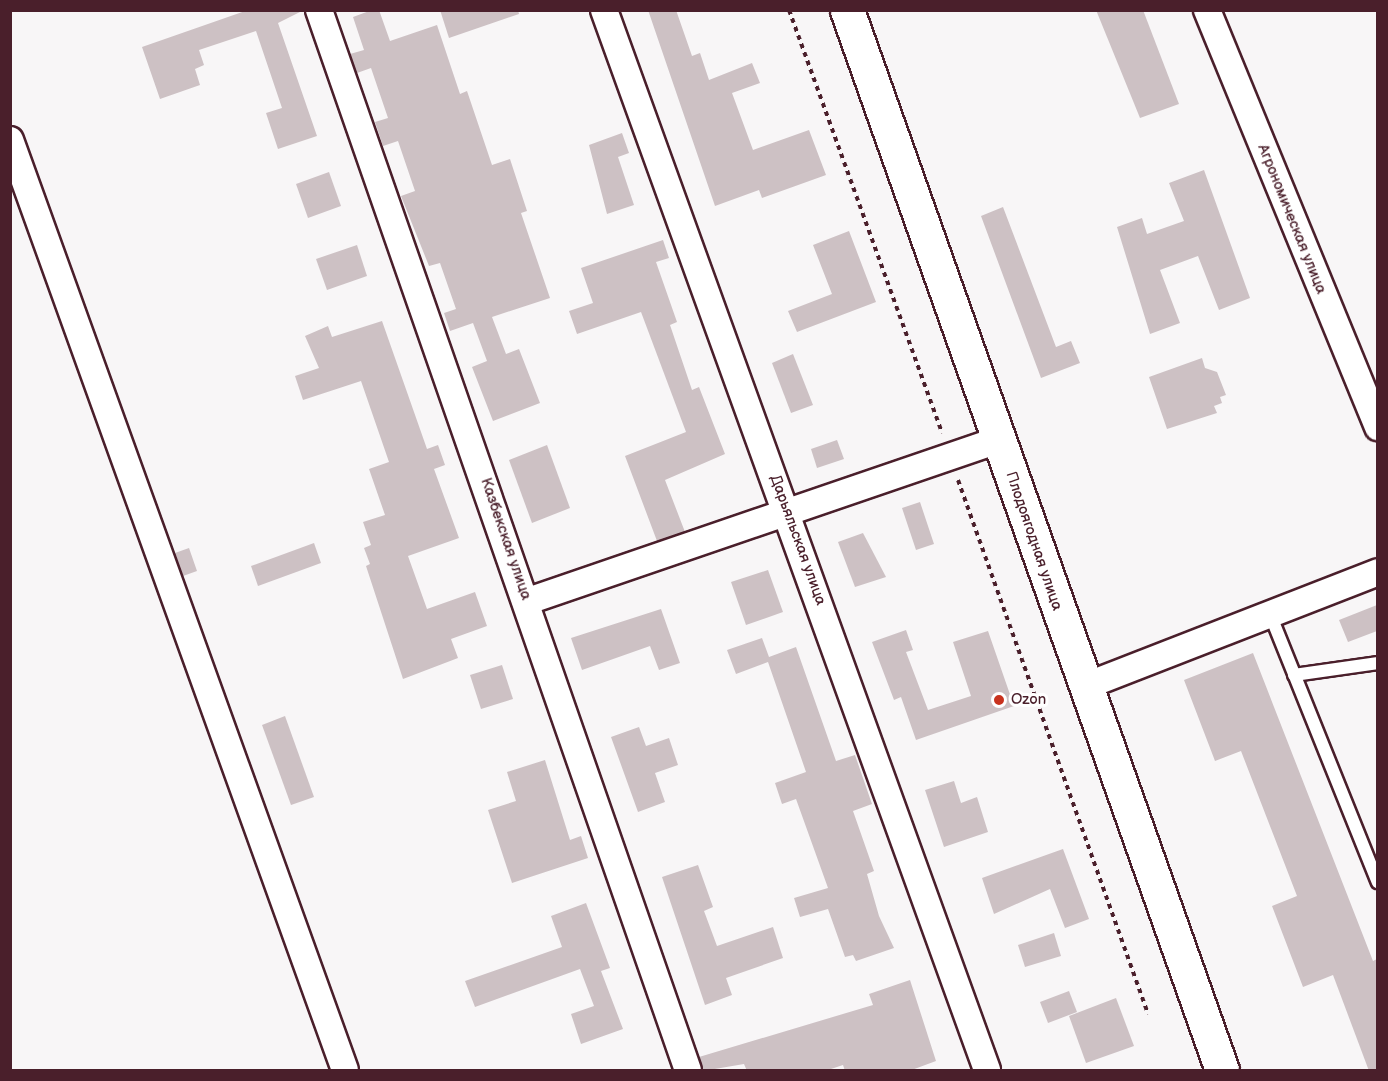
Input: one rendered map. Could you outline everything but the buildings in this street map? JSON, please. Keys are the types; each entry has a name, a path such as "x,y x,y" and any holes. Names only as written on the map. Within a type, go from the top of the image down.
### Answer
{"street":[{"name":"Казбекская улица","path":"319,10 528,601 688,1071"},
{"name":"Дарьяльская улица","path":"604,10 788,513 987,1071"},
{"name":"Плодоягодная улица","path":"847,10 1222,1071"},
{"name":"Агрономическая улица","path":"1207,10 1377,427"},
{"path":"10,140 345,1071"},
{"path":"528,601 999,440"},
{"path":"1086,686 1377,572"}],"lane":[{"path":"1270,614 1377,882"},
{"path":"1294,675 1377,663"}],"path":[{"path":"789,10 1149,1014"}],"place":[{"name":"Ozon","path":"999,700"}]}
